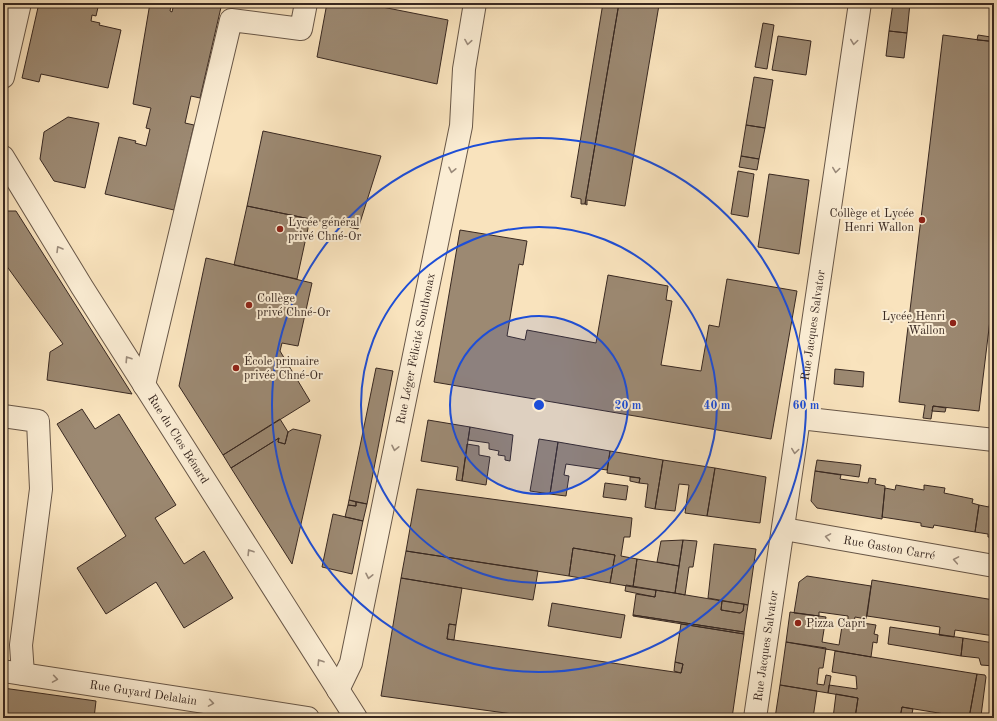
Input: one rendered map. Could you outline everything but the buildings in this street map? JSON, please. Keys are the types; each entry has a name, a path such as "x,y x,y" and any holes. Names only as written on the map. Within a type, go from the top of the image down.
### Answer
{"street":[{"path":"3,77 20,3"},
{"path":"144,385 230,20 301,29 306,3"},
{"name":"Rue Léger Félicité Sonthonax","path":"338,690 351,663 461,126 464,69 475,3"},
{"name":"Rue Jacques Salvator","path":"755,718 784,529 860,3"},
{"name":"Rue du Clos Bénard","path":"3,157 82,287 356,718"},
{"path":"3,416 38,421 41,489 21,645 13,672"},
{"path":"800,418 994,440"},
{"name":"Rue Gaston Carré","path":"784,529 994,566"},
{"name":"Rue Guyard Delalain","path":"13,672 308,718"}],"place":[{"name":"Collège et Lycée Henri Wallon","path":"922,220"},
{"name":"Lycée général privé Chné-Or","path":"280,229"},
{"name":"Collège privé Chné-Or","path":"249,305"},
{"name":"Lycée Henri Wallon","path":"953,323"},
{"name":"École primaire privée Chné-Or","path":"236,368"},
{"name":"Pizza Capri","path":"798,623"}]}
